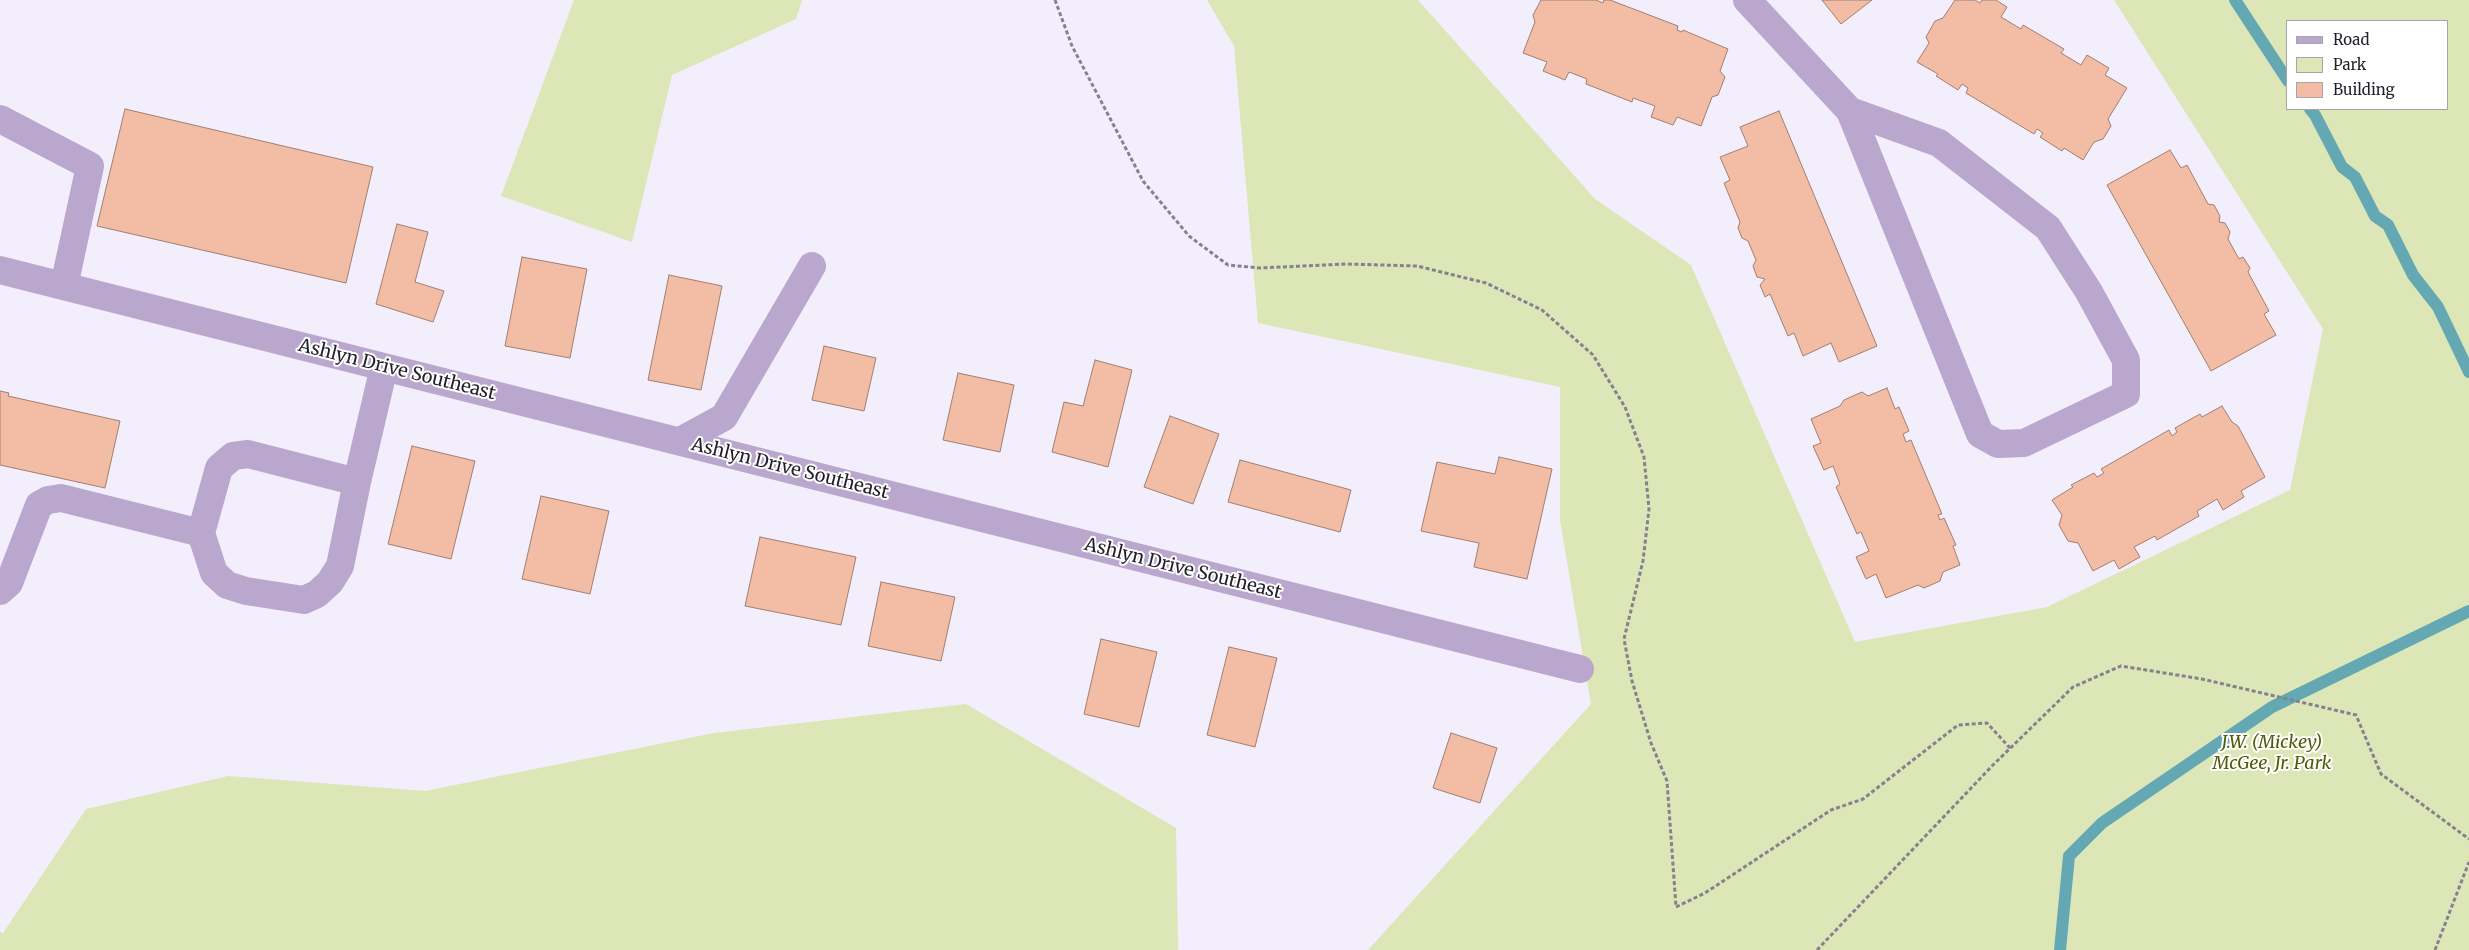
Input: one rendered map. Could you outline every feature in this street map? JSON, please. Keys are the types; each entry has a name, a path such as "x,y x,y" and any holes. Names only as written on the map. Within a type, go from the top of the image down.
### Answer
{"street":[{"path":"1747,0 1850,111 1980,434 1998,444 2024,443 2126,394 2126,360 2089,292 2048,228 1940,143 1850,111"},
{"path":"0,119 90,166 64,286"},
{"path":"680,441 724,418 812,266"},
{"name":"Ashlyn Drive Southeast","path":"0,270 1580,670"},
{"path":"357,482 248,454 233,456 219,468 201,533 214,572 227,585 246,591 304,600 317,594 330,582 340,566 357,482 384,367"},
{"path":"4,587 38,505 48,500 61,498 201,533"}],"path":[{"path":"1055,0 1072,46 1143,181 1189,236 1228,265 1260,268 1346,264 1416,266 1486,283 1542,310 1593,355 1625,407 1644,457 1649,509 1642,561 1624,639 1632,681 1651,743 1667,781 1676,907 1705,893 1831,810 1862,799 1958,725 1987,723 2010,748"},
{"path":"1817,950 2010,748 2073,687 2121,666 2202,679 2356,715 2381,774 2469,839"},
{"path":"2435,950 2469,862"}],"green space":[{"path":"574,0 802,0 796,19 672,75 632,242 501,196"},
{"name":"J.W. (Mickey) McGee, Jr. Park","path":"1207,0 1418,0 1595,199 1691,265 1855,642 2047,607 2290,490 2323,329 2114,0 2469,0 2469,950 1368,950 1591,704 1560,520 1560,387 1258,323 1234,46"},
{"path":"966,704 1176,828 1178,950 0,950 0,932 3,933 86,809 228,776 425,791 714,733"}],"building":[{"path":"1541,0 1596,0 1603,3 1604,0 1610,0 1678,26 1677,30 1682,32 1683,30 1728,49 1720,71 1725,77 1718,95 1712,97 1701,126 1677,117 1673,125 1651,117 1655,106 1633,98 1632,102 1586,84 1587,79 1569,72 1565,80 1543,71 1547,62 1523,53 1535,22 1533,15"},
{"path":"1822,0 1872,0 1841,24"},
{"path":"1955,0 1975,0 1980,3 1982,0 1996,0 2007,7 2001,17 2021,29 2023,25 2064,49 2061,53 2081,65 2087,55 2109,68 2105,75 2127,88 2108,119 2111,126 2103,139 2094,142 2083,160 2064,148 2062,151 2040,137 2043,133 2037,129 2034,134 1966,93 1968,88 1962,84 1958,90 1936,76 1938,74 1917,62 1929,43 1926,37 1935,21 1943,18"},
{"path":"125,109 373,167 346,283 97,226"},
{"path":"1779,111 1877,346 1839,362 1831,343 1803,356 1794,333 1788,336 1770,294 1765,297 1760,285 1765,279 1757,277 1753,266 1756,260 1748,241 1742,238 1738,228 1740,222 1724,183 1730,180 1720,157 1748,146 1740,127"},
{"path":"2170,150 2181,168 2187,165 2208,204 2214,205 2220,216 2219,222 2225,223 2230,232 2228,239 2239,259 2243,257 2250,268 2248,272 2269,311 2264,314 2276,335 2211,371 2107,185"},
{"path":"397,224 428,232 415,282 444,291 433,322 376,304"},
{"path":"522,257 587,269 570,358 505,346"},
{"path":"669,275 722,286 701,390 648,380"},
{"path":"824,346 876,358 864,411 812,400"},
{"path":"1095,360 1132,370 1108,467 1052,452 1064,402 1083,406"},
{"path":"958,373 1014,385 1000,452 943,440"},
{"path":"1887,388 1895,409 1899,407 1909,431 1903,434 1906,442 1911,440 1942,514 1938,515 1940,520 1944,518 1956,545 1953,546 1960,565 1943,572 1940,581 1924,588 1918,585 1886,598 1876,574 1866,579 1856,557 1869,551 1861,532 1857,534 1836,487 1840,484 1833,466 1824,470 1813,446 1821,443 1811,419 1840,406 1844,400 1862,392 1868,396"},
{"path":"0,391 9,393 8,396 120,421 105,488 0,465"},
{"path":"2222,406 2232,422 2238,426 2265,477 2241,491 2244,497 2223,510 2217,499 2197,511 2199,516 2157,540 2155,536 2134,547 2140,557 2119,569 2114,560 2093,571 2078,543 2068,541 2059,525 2062,515 2052,500 2073,487 2071,485 2094,473 2097,477 2104,473 2101,469 2169,430 2172,436 2177,432 2175,428 2200,414 2202,417"},
{"path":"1170,416 1219,434 1193,504 1144,487"},
{"path":"412,446 475,461 451,559 388,544"},
{"path":"1499,457 1552,469 1527,579 1474,567 1479,543 1421,531 1437,462 1495,474"},
{"path":"1240,460 1351,490 1340,532 1228,502"},
{"path":"541,496 609,511 590,594 522,579"},
{"path":"760,537 856,557 841,625 745,606"},
{"path":"881,582 955,597 941,661 868,646"},
{"path":"1101,639 1157,652 1139,727 1084,714"},
{"path":"1229,647 1277,658 1255,747 1207,735"},
{"path":"1451,733 1497,748 1480,803 1433,788"}],"waterway":[{"path":"2235,0 2286,78"},
{"path":"2311,110 2342,167 2355,177 2375,216 2388,225 2413,275 2438,307 2469,372"},
{"path":"2060,950 2069,856 2102,823 2272,707 2469,611"}]}
